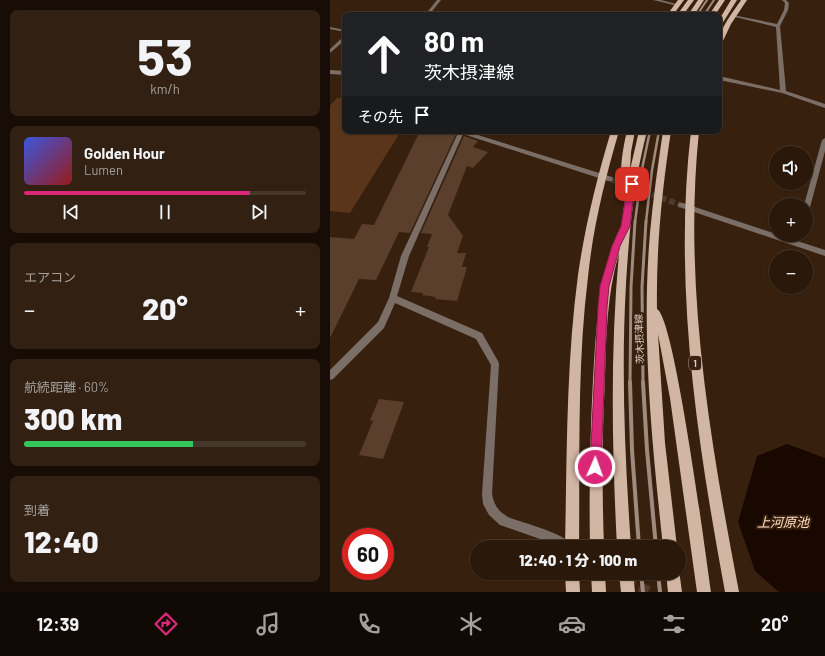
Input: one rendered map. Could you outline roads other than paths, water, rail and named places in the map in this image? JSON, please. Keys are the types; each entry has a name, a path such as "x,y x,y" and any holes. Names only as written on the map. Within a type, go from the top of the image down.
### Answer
{"main road":[{"path":"682,12 691,0"},
{"path":"694,12 701,0"},
{"path":"714,12 722,0"},
{"path":"722,19 734,0"},
{"path":"722,37 733,16 744,0"},
{"path":"672,12 680,2"},
{"path":"572,540 574,377 583,276 596,203 606,179 614,134"},
{"path":"630,134 626,153 626,179 630,196"},
{"name":"茨木摂津線","path":"624,540 621,501 618,351 626,226 641,134"},
{"name":"茨木摂津線","path":"666,134 659,175 654,236 653,302 656,410 669,540"},
{"name":"1","path":"695,134 685,206 696,369 715,502 732,592"},
{"path":"596,540 595,479 602,307 609,267 616,246 626,226"},
{"path":"653,302 663,334 676,398 704,592"},
{"path":"572,580 573,592"},
{"path":"598,580 599,592"},
{"path":"627,580 628,592"},
{"path":"674,580 675,592"}],"street":[{"path":"429,12 439,0"},
{"path":"655,0 680,2"},
{"path":"783,92 778,26 786,10 787,2 784,0"},
{"path":"733,16 778,26"},
{"path":"330,28 342,30"},
{"path":"330,52 342,40"},
{"path":"330,72 342,74"},
{"path":"722,79 783,92 825,106"},
{"path":"330,376 381,325 393,298 405,256 461,134"},
{"path":"471,134 606,179"},
{"path":"809,198 825,140"},
{"path":"685,206 825,253"},
{"path":"393,298 479,336 495,364 487,494 488,503 493,513 503,521 556,540"}],"water":[{"name":"上河原池","path":"787,444 825,458 825,592 779,592 755,571 738,522 757,456"}],"tunnel":[{"path":"610,179 681,205"},
{"path":"627,580 650,592"}],"railway":[{"path":"699,12 707,0"},
{"path":"706,12 714,0"},
{"path":"635,222 642,169 649,134"},
{"path":"646,222 652,170 658,134"},
{"path":"630,382 631,287 635,221"},
{"path":"643,383 642,287 646,221"},
{"path":"630,382 632,450 638,540"},
{"path":"643,382 647,450 655,540"},
{"path":"642,580 643,592"},
{"path":"659,580 660,592"}]}
